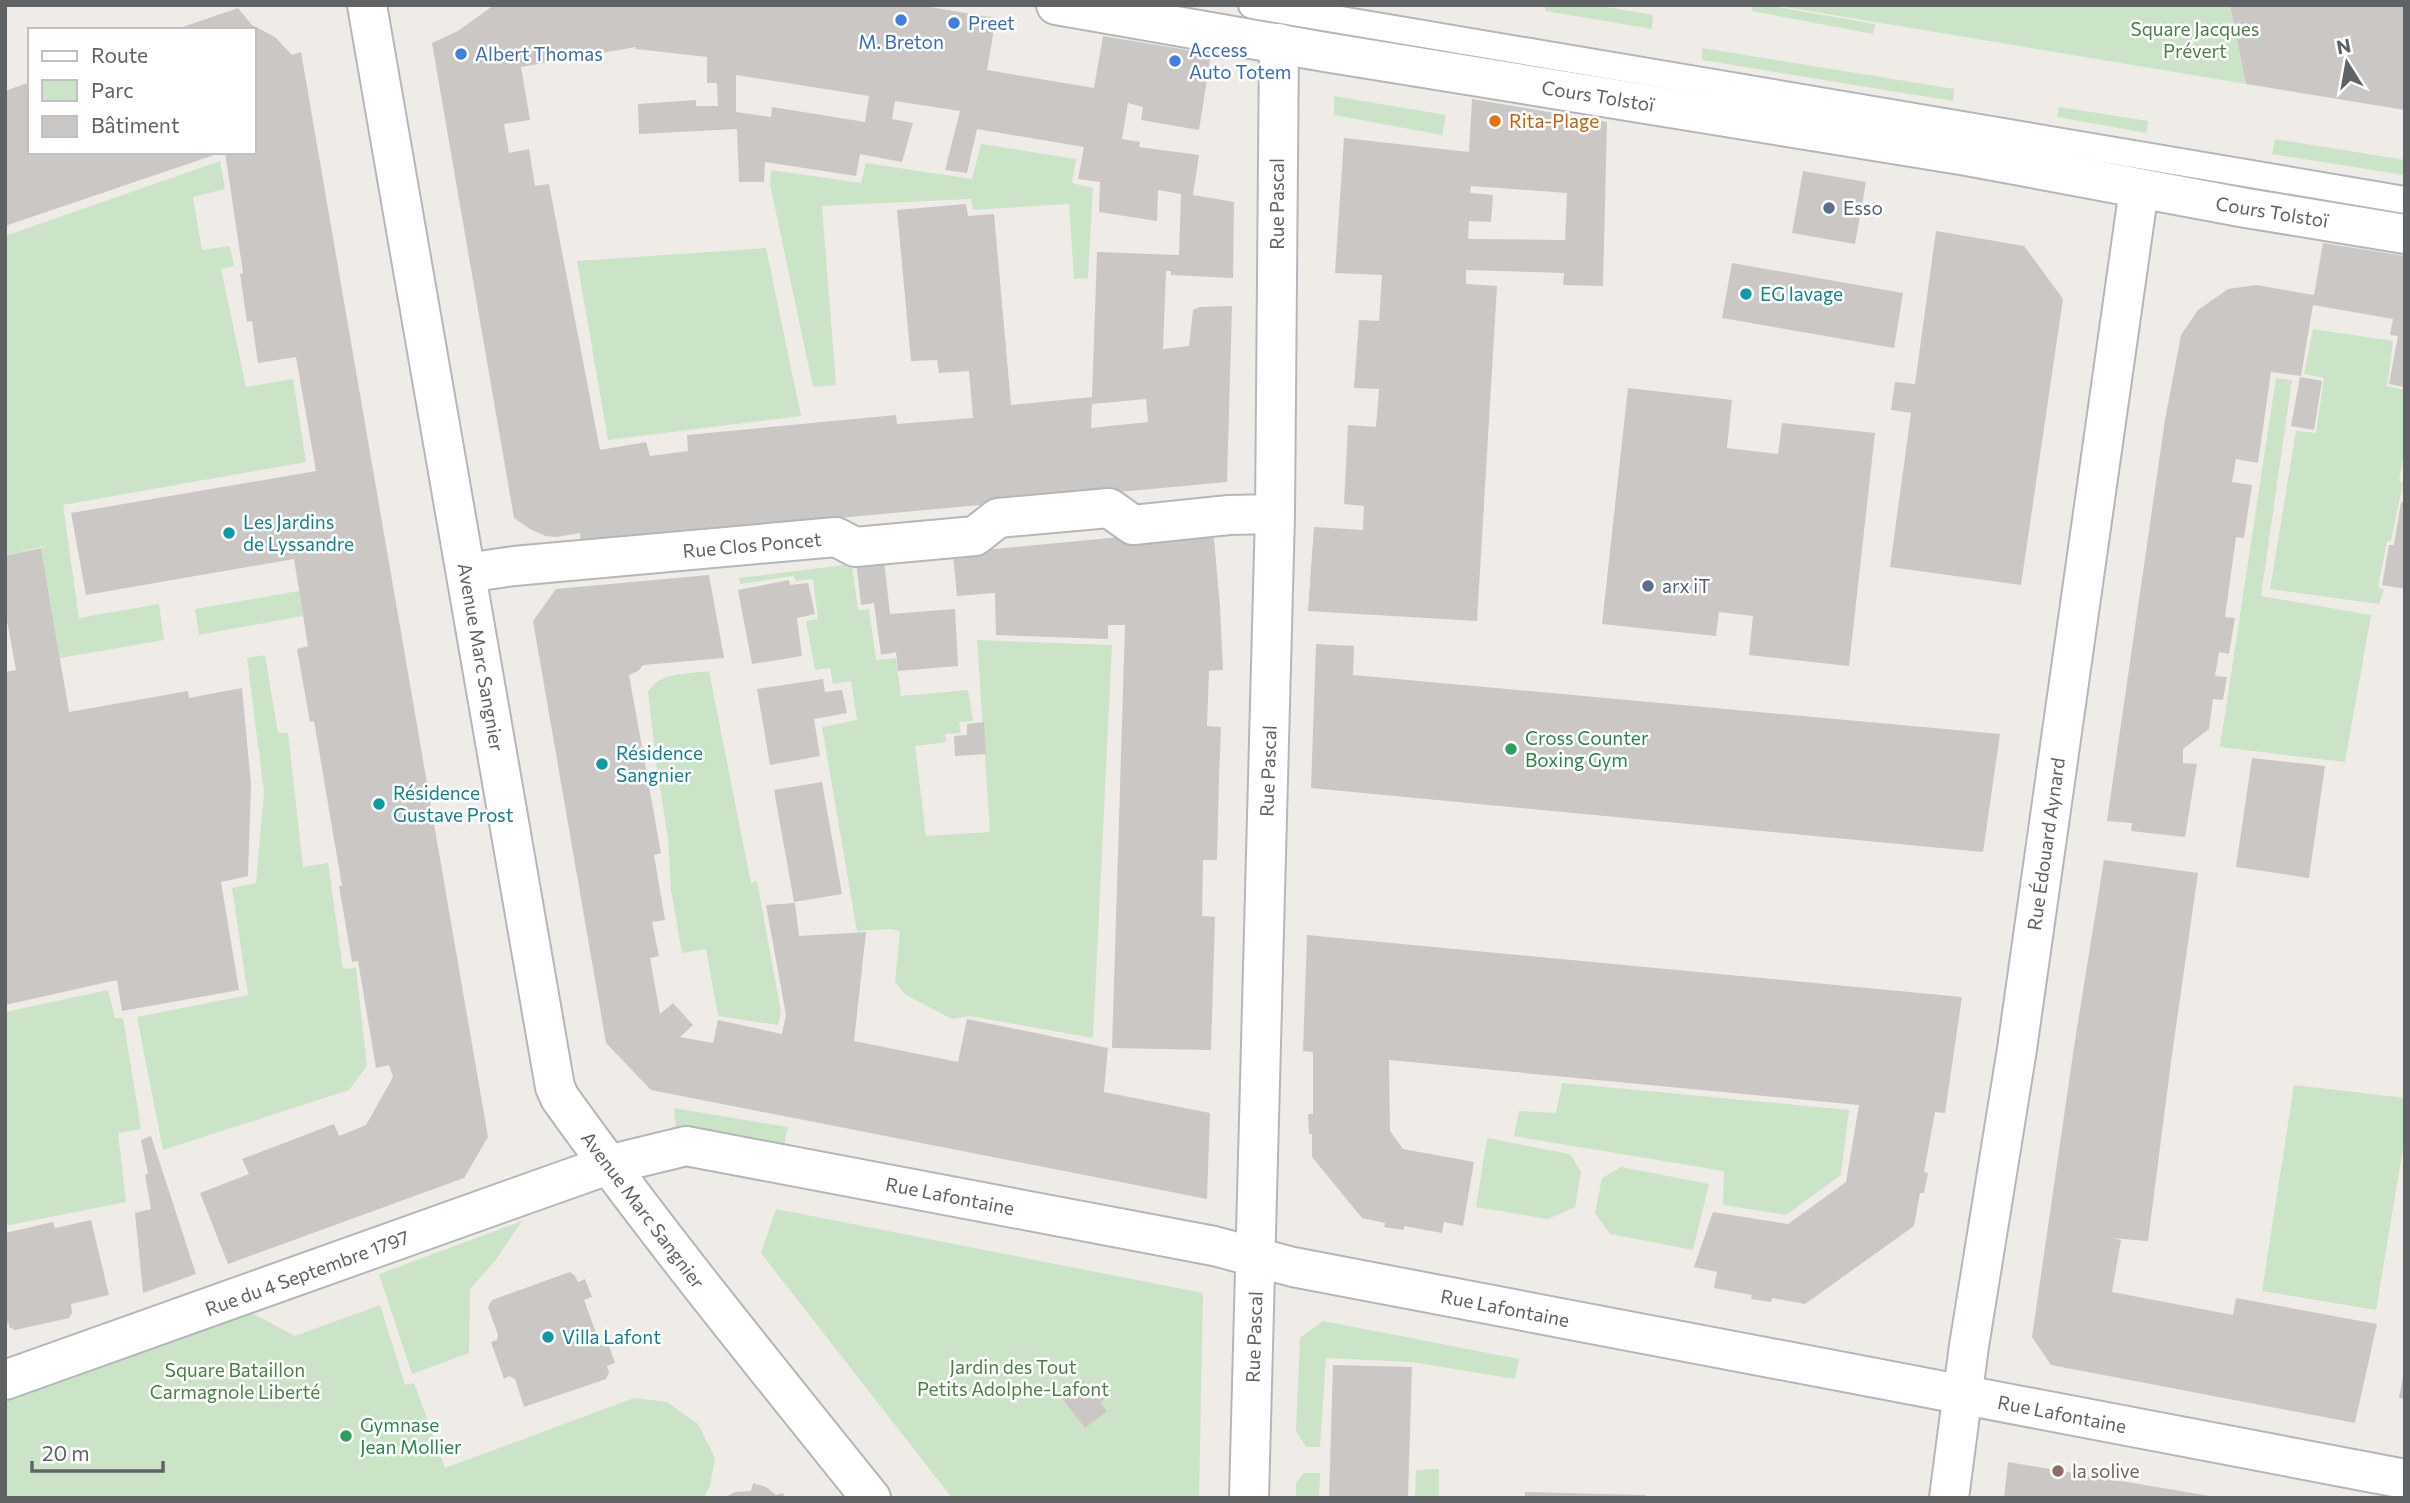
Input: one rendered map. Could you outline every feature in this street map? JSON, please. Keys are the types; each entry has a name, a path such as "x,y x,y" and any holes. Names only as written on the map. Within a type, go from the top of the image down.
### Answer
{"street":[{"name":"Avenue Marc Sangnier","path":"367,5 555,1087 608,1165 703,1289 871,1498"},
{"name":"Cours Tolstoï","path":"1056,5 1967,156 2142,173 2405,233"},
{"name":"Rue Pascal","path":"1249,1498 1275,514 1279,43"},
{"name":"Rue Édouard Aynard","path":"1949,1498 1962,1395 2017,1049 2142,173"},
{"name":"Rue Clos Poncet","path":"467,573 514,566 835,537 855,547 975,536 998,518 1109,508 1133,525 1229,515 1275,514"},
{"name":"Rue Lafontaine","path":"608,1165 686,1146 1214,1246 1293,1267 2405,1479"},
{"name":"Rue du 4 Septembre 1797","path":"5,1380 608,1165"}],"lane":[{"name":"Cours Tolstoï","path":"1252,5 2142,173 2405,200"}],"green space":[{"path":"1546,5 1595,5 1653,15 1652,29 1545,11"},
{"path":"1753,5 1875,24 1873,34 1752,11"},
{"name":"Square Jacques Prévert","path":"1774,5 2230,5 2246,84"},
{"path":"1702,48 1954,89 1953,101 1702,60"},
{"path":"1334,96 1446,115 1442,135 1334,115"},
{"path":"2059,107 2148,121 2147,133 2057,117"},
{"path":"2275,139 2405,160 2405,175 2272,154"},
{"path":"981,144 1076,159 1072,183 1093,188 1088,278 1074,279 1069,204 973,210 971,199 822,206 836,385 813,387 770,184 771,170 861,183 866,163 972,179"},
{"path":"220,161 225,189 193,197 202,250 230,246 234,266 221,269 246,387 293,379 306,462 63,505 79,618 159,604 164,640 60,658 41,548 47,545 5,556 5,236"},
{"path":"766,248 801,416 608,440 577,261"},
{"path":"2313,329 2393,341 2387,386 2405,390 2405,448 2399,481 2403,483 2391,541 2387,541 2378,587 2384,590 2379,604 2270,589 2296,431 2316,433 2324,378 2304,374"},
{"path":"2276,378 2292,380 2261,596 2371,615 2345,762 2220,747"},
{"path":"852,564 858,610 869,609 876,660 896,658 901,696 968,690 973,721 959,722 961,733 945,734 946,742 915,746 926,836 990,832 977,640 1112,645 1093,1038 970,1016 952,1019 906,995 895,982 900,931 857,931 822,727 857,720 851,681 833,684 830,668 815,670 806,621 818,619 813,579 796,581 793,576 740,584 739,578"},
{"path":"299,591 303,616 199,635 195,609"},
{"path":"265,655 278,733 288,733 303,867 328,863 343,969 356,968 367,1066 349,1090 163,1150 137,1017 248,995 232,888 256,883 264,792 247,658"},
{"path":"709,671 751,883 757,881 781,1012 778,1025 718,1016 706,949 682,953 671,890 668,838 648,692 653,685 666,677"},
{"path":"108,990 115,1018 123,1018 141,1129 118,1133 126,1202 5,1226 5,1012"},
{"path":"1562,1083 1849,1110 1841,1175 1786,1215 1723,1205 1724,1171 1514,1136 1519,1111 1556,1113"},
{"path":"2294,1085 2405,1098 2405,1136 2376,1310 2262,1291"},
{"path":"674,1108 788,1127 784,1144 697,1127 676,1128"},
{"path":"1487,1138 1570,1154 1581,1172 1575,1207 1548,1219 1476,1207"},
{"path":"1621,1167 1709,1184 1693,1250 1610,1234 1595,1213 1602,1178"},
{"name":"Jardin des Tout Petits Adolphe-Lafont","path":"776,1209 1203,1293 1199,1498 952,1498 761,1253"},
{"path":"522,1221 495,1261 470,1289 469,1353 412,1374 379,1274"},
{"name":"Square Bataillon Carmagnole Liberté","path":"380,1305 405,1385 414,1383 445,1468 634,1398 667,1402 698,1424 715,1458 710,1486 704,1498 5,1498 5,1400 250,1312 295,1336"},
{"path":"1323,1321 1519,1359 1515,1379 1412,1362 1326,1358 1320,1447 1306,1447 1296,1431 1300,1338"},
{"path":"1439,1469 1439,1498 1415,1498 1416,1470"},
{"path":"1304,1473 1320,1473 1319,1498 1296,1498 1296,1483"}],"building":[{"path":"494,5 918,5 996,18 987,70 1094,88 1103,36 1211,54 1199,130 1141,120 1143,107 1128,103 1122,139 1140,142 1139,147 1199,155 1193,195 1234,202 1233,278 1171,275 1171,271 1166,271 1163,349 1189,346 1193,310 1199,307 1232,306 1227,482 581,542 580,533 556,537 530,529 514,518 432,43 458,31","holes":["636,47 707,57 707,83 717,83 718,106 696,106 696,100 638,104 639,134 737,129 739,182 764,182 765,162 856,176 860,154 902,162 913,123 892,119 895,101 960,111 945,170 967,173 977,129 1084,147 1078,179 1100,182 1099,212 1157,221 1158,190 1181,194 1179,255 1097,252 1092,397 1011,405 994,214 968,216 966,204 897,210 911,361 937,360 939,373 969,371 973,418 897,424 896,415 687,435 688,451 650,456 646,442 600,450 549,184 535,186 529,149 509,153 504,124 530,120 521,67","736,75 869,96 865,122 772,107 771,117 736,112","1146,399 1148,422 1091,428 1092,404"]},
{"path":"2230,5 2405,5 2405,110 2246,84"},
{"path":"238,8 252,25 275,37 292,55 301,52 488,1137 464,1178 228,1264 200,1193 249,1174 242,1159 334,1124 339,1136 366,1125 393,1077 389,1065 376,1068 358,961 352,962 314,721 310,722 297,649 308,646 294,559 86,595 71,513 316,471 296,357 258,363 252,321 247,322 240,274 243,273 225,154 256,154 256,28 180,28"},
{"path":"28,83 28,154 217,154 5,226 5,91"},
{"path":"1472,99 1607,122 1603,286 1563,285 1564,273 1466,270 1466,284 1497,286 1477,621 1308,611 1314,527 1363,530 1364,506 1344,504 1348,425 1376,427 1379,389 1354,388 1359,320 1379,321 1382,275 1335,273 1344,138 1469,152","holes":["1471,186 1567,193 1565,240 1468,239 1469,221 1491,222 1493,195 1470,193"]},
{"name":"Esso","path":"1803,171 1866,182 1855,244 1792,233"},
{"path":"1936,231 2024,246 2063,299 2021,585 1890,567 1911,413 1891,410 1895,382 1915,384"},
{"path":"2323,243 2405,256 2404,387 2389,384 2398,336 2390,335 2393,319 2313,305 2301,376 2271,372 2258,463 2236,459 2232,482 2252,485 2244,538 2236,537 2225,617 2235,618 2229,654 2219,652 2215,676 2227,677 2223,700 2213,699 2209,729 2183,749 2183,763 2197,764 2185,837 2131,831 2132,823 2107,821 2165,420 2181,335 2198,310 2228,289 2256,285 2314,295"},
{"path":"1732,263 1903,293 1894,348 1722,318"},
{"path":"2300,377 2322,381 2314,430 2291,426"},
{"path":"1628,388 1732,400 1727,448 1778,454 1782,423 1875,433 1849,666 1749,655 1753,616 1719,612 1716,636 1602,624"},
{"path":"2401,502 2405,503 2405,589 2382,585 2389,545 2394,545"},
{"path":"1213,528 1223,670 1209,671 1207,726 1221,727 1217,860 1203,860 1202,916 1215,917 1211,1050 1112,1048 1125,625 1108,625 1108,639 996,635 995,593 957,596 953,553"},
{"path":"41,548 69,712 188,691 189,698 242,688 251,785 248,876 221,882 239,990 122,1011 117,980 5,1005 5,672 16,670 5,610 5,556"},
{"path":"884,560 890,614 955,609 958,666 898,671 896,652 881,655 874,603 861,605 856,561"},
{"path":"709,575 724,658 643,665 629,675 661,853 654,855 665,920 652,922 659,956 650,958 660,1014 673,1003 693,1025 680,1037 713,1043 718,1020 782,1034 786,1015 766,905 795,903 799,936 866,932 854,1041 958,1062 967,1019 1108,1048 1104,1092 1210,1113 1207,1199 651,1090 606,1043 533,621 556,589"},
{"path":"789,580 790,585 808,583 815,614 797,618 802,656 752,664 738,590"},
{"path":"1316,644 1354,646 1353,675 2000,734 1983,852 1311,788"},
{"path":"823,679 825,692 842,690 847,713 814,719 820,756 770,765 757,689"},
{"path":"984,722 986,754 955,756 954,736 967,735 967,724"},
{"path":"2252,758 2325,766 2309,878 2236,867"},
{"path":"822,782 842,894 794,902 774,790"},
{"path":"2104,860 2198,873 2148,1241 2110,1238 2121,1240 2112,1292 2233,1315 2236,1298 2377,1324 2355,1423 2051,1365 2032,1337"},
{"path":"1307,935 1962,997 1945,1113 1935,1112 1924,1172 1928,1173 1924,1193 1920,1193 1914,1226 1805,1304 1772,1298 1771,1302 1751,1299 1752,1295 1714,1288 1717,1272 1694,1267 1713,1212 1788,1224 1846,1182 1859,1105 1389,1060 1390,1131 1403,1149 1474,1162 1463,1226 1444,1222 1442,1233 1404,1226 1404,1230 1384,1227 1385,1223 1362,1218 1312,1157 1312,1134 1309,1134 1308,1114 1313,1114 1313,1052 1303,1051"},
{"path":"151,1136 196,1274 143,1293 135,1213 151,1209 145,1175 148,1173 141,1140"},
{"path":"91,1220 109,1295 71,1304 72,1313 69,1318 15,1330 9,1327 9,1323 5,1324 5,1233 53,1222 55,1228"},
{"name":"Villa Lafont","path":"570,1272 578,1282 585,1279 592,1297 584,1300 601,1346 608,1343 615,1363 607,1366 609,1372 606,1379 524,1407 515,1379 509,1376 504,1379 491,1342 497,1340 498,1335 488,1307 492,1300"},
{"path":"1333,1365 1412,1367 1408,1498 1329,1498"},
{"path":"2405,1377 2405,1399 2399,1398"},
{"path":"1082,1380 1089,1388 1094,1384 1105,1399 1100,1403 1107,1411 1085,1428 1061,1397"},
{"path":"2008,1462 2210,1496 2210,1498 2004,1498"},
{"path":"753,1483 766,1487 776,1495 783,1493 785,1498 724,1498 735,1492 751,1491"},
{"path":"1525,1492 1646,1495 1646,1498 1525,1498"}],"place":[{"name":"M. Breton","path":"901,20"},
{"name":"Preet","path":"954,23"},
{"name":"Albert Thomas","path":"461,54"},
{"name":"Access Auto Totem","path":"1175,61"},
{"name":"Rita-Plage","path":"1495,121"},
{"name":"Esso","path":"1829,208"},
{"name":"EG lavage","path":"1746,294"},
{"name":"Les Jardins de Lyssandre","path":"229,533"},
{"name":"arx iT","path":"1648,586"},
{"name":"Cross Counter Boxing Gym","path":"1511,749"},
{"name":"Résidence Sangnier","path":"602,764"},
{"name":"Résidence Gustave Prost","path":"379,804"},
{"name":"Villa Lafont","path":"548,1337"},
{"name":"Gymnase Jean Mollier","path":"346,1436"},
{"name":"la solive","path":"2058,1471"}]}
